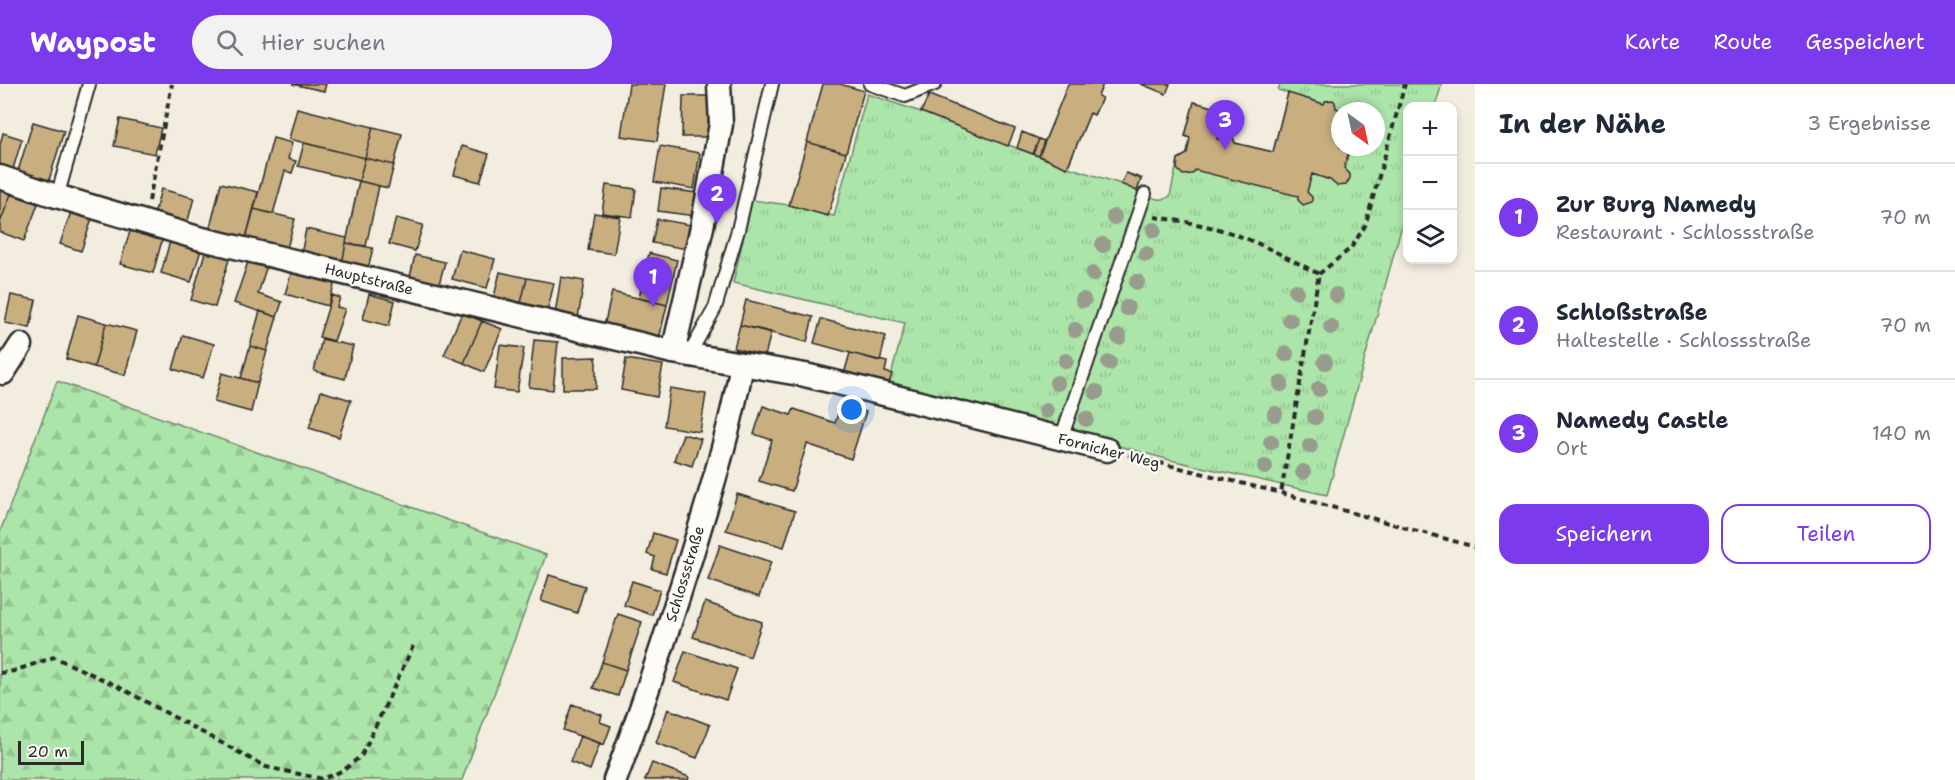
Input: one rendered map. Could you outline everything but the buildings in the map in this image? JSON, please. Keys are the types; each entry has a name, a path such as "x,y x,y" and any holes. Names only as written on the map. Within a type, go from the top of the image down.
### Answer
{"street":[{"path":"681,354 721,124 719,84"},
{"name":"Hauptstraße","path":"0,177 145,224 681,354 742,364"},
{"path":"0,372 3,373 21,345"},
{"name":"Fornicher Weg","path":"742,364 804,375 1107,450"},
{"name":"Schlossstraße","path":"615,780 668,629 712,490 736,399 742,364"}],"lane":[{"path":"57,197 89,84"},
{"path":"681,354 715,308 738,230 772,84"},
{"path":"870,84 905,96 935,84"},
{"path":"1061,439 1145,194"}],"path":[{"path":"145,224 172,84"},
{"path":"1281,494 1319,274 1351,248 1365,226 1405,84"},
{"path":"1138,215 1191,222 1234,234 1273,250 1319,274"},
{"name":"Fornicher Weg","path":"1107,450 1281,494 1475,547"},
{"path":"0,673 54,657 117,687 266,767 322,779 344,770 362,755 415,642"}],"green space":[{"path":"1069,84 1103,84 1098,96 1102,98 1094,115 1090,113 1068,167 1121,184 1126,173 1142,178 1137,191 1162,199 1170,196 1178,159 1187,154 1190,138 1185,136 1194,102 1224,110 1217,139 1221,140 1227,135 1232,135 1235,143 1273,152 1288,93 1278,90 1280,84 1442,84 1436,102 1403,102 1403,221 1327,495 1170,460 889,383 905,323 733,283 752,200 789,205 834,216 867,94 1038,156"},
{"path":"57,381 546,555 462,780 0,780 0,532"}],"place":[{"name":"Namedy Castle","path":"1225,150"},
{"name":"Schloßstraße","path":"717,224"},
{"name":"Zur Burg Namedy","path":"653,307"}]}
